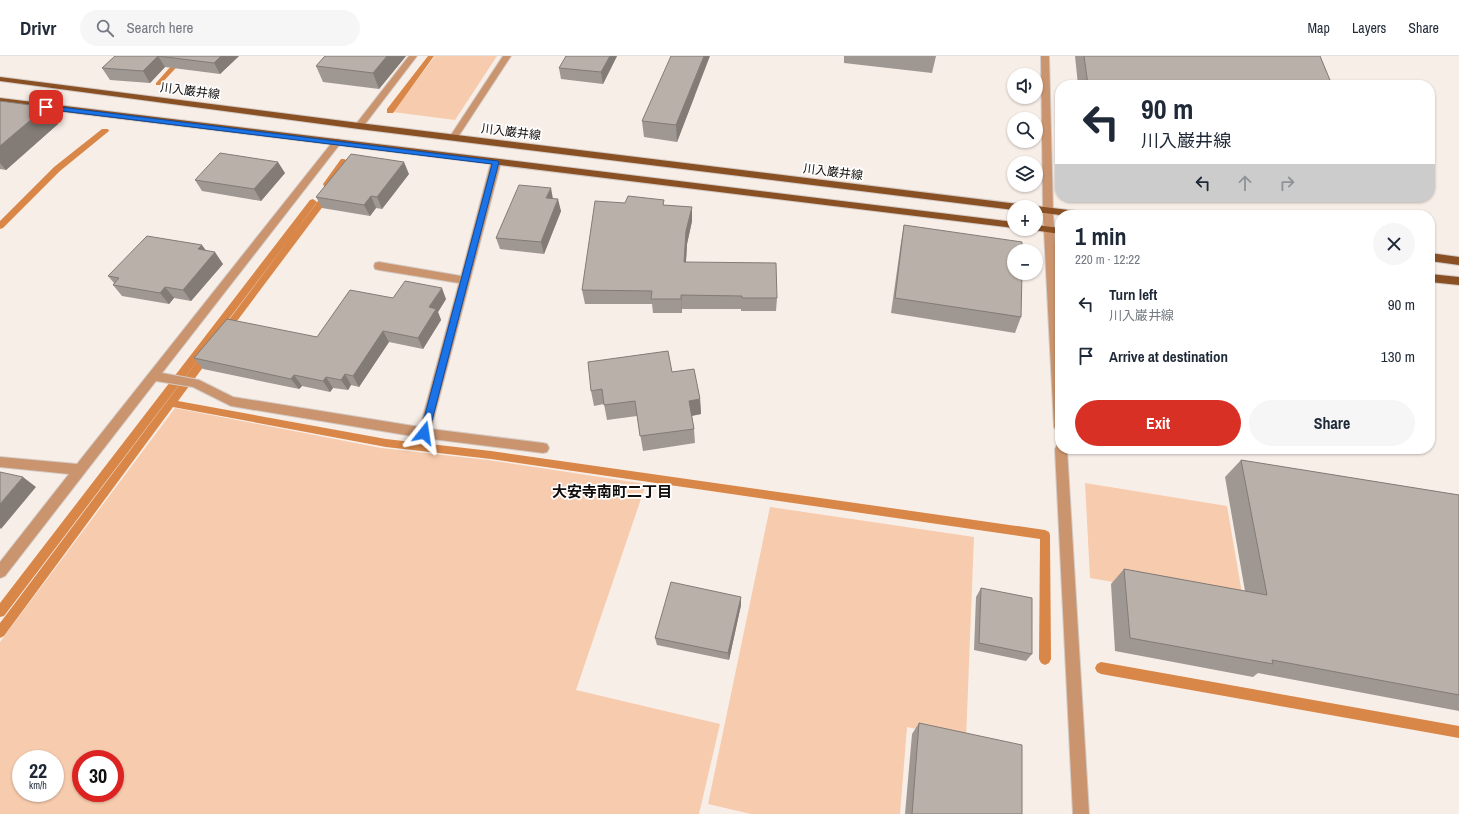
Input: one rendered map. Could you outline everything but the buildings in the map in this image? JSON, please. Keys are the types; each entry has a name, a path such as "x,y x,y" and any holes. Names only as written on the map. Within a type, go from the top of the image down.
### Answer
{"main road":[{"name":"川入巌井線","path":"0,80 453,138 1007,206"},
{"path":"0,101 1007,224"},
{"path":"1043,210 1055,212"},
{"path":"1043,229 1055,230"},
{"path":"1435,258 1459,260"},
{"path":"1435,279 1459,281"}],"street":[{"path":"359,126 413,56"},
{"path":"453,138 507,56"},
{"path":"1045,56 1048,211 1055,230"},
{"path":"0,572 337,142"},
{"path":"424,433 496,162"},
{"path":"379,266 464,280"},
{"path":"154,376 195,383 231,401 424,433 543,448"},
{"path":"1061,454 1081,814"},
{"path":"0,462 80,470"}],"shaded area":[{"path":"435,56 497,56 455,120 393,112"},
{"path":"175,408 381,448 488,460 646,484 576,690 720,724 699,814 0,814 0,642"},
{"path":"1085,483 1227,506 1244,605 1090,578"},
{"path":"770,507 974,537 966,739 907,727 900,814 751,814 708,804"}],"waterway":[{"path":"158,84 184,56"},
{"path":"390,111 431,56"},
{"path":"0,226 57,169 105,131"},
{"path":"327,184 344,161"},
{"path":"225,331 327,195"},
{"path":"0,612 313,202"},
{"path":"171,403 207,355"},
{"path":"0,632 171,403"},
{"path":"171,403 386,443 491,455 1045,535 1045,659"},
{"path":"1101,668 1459,732"}],"district":[{"name":"大安寺南町二丁目","path":"612,491"}],"route":[{"path":"46,107 496,162 424,433"}]}
